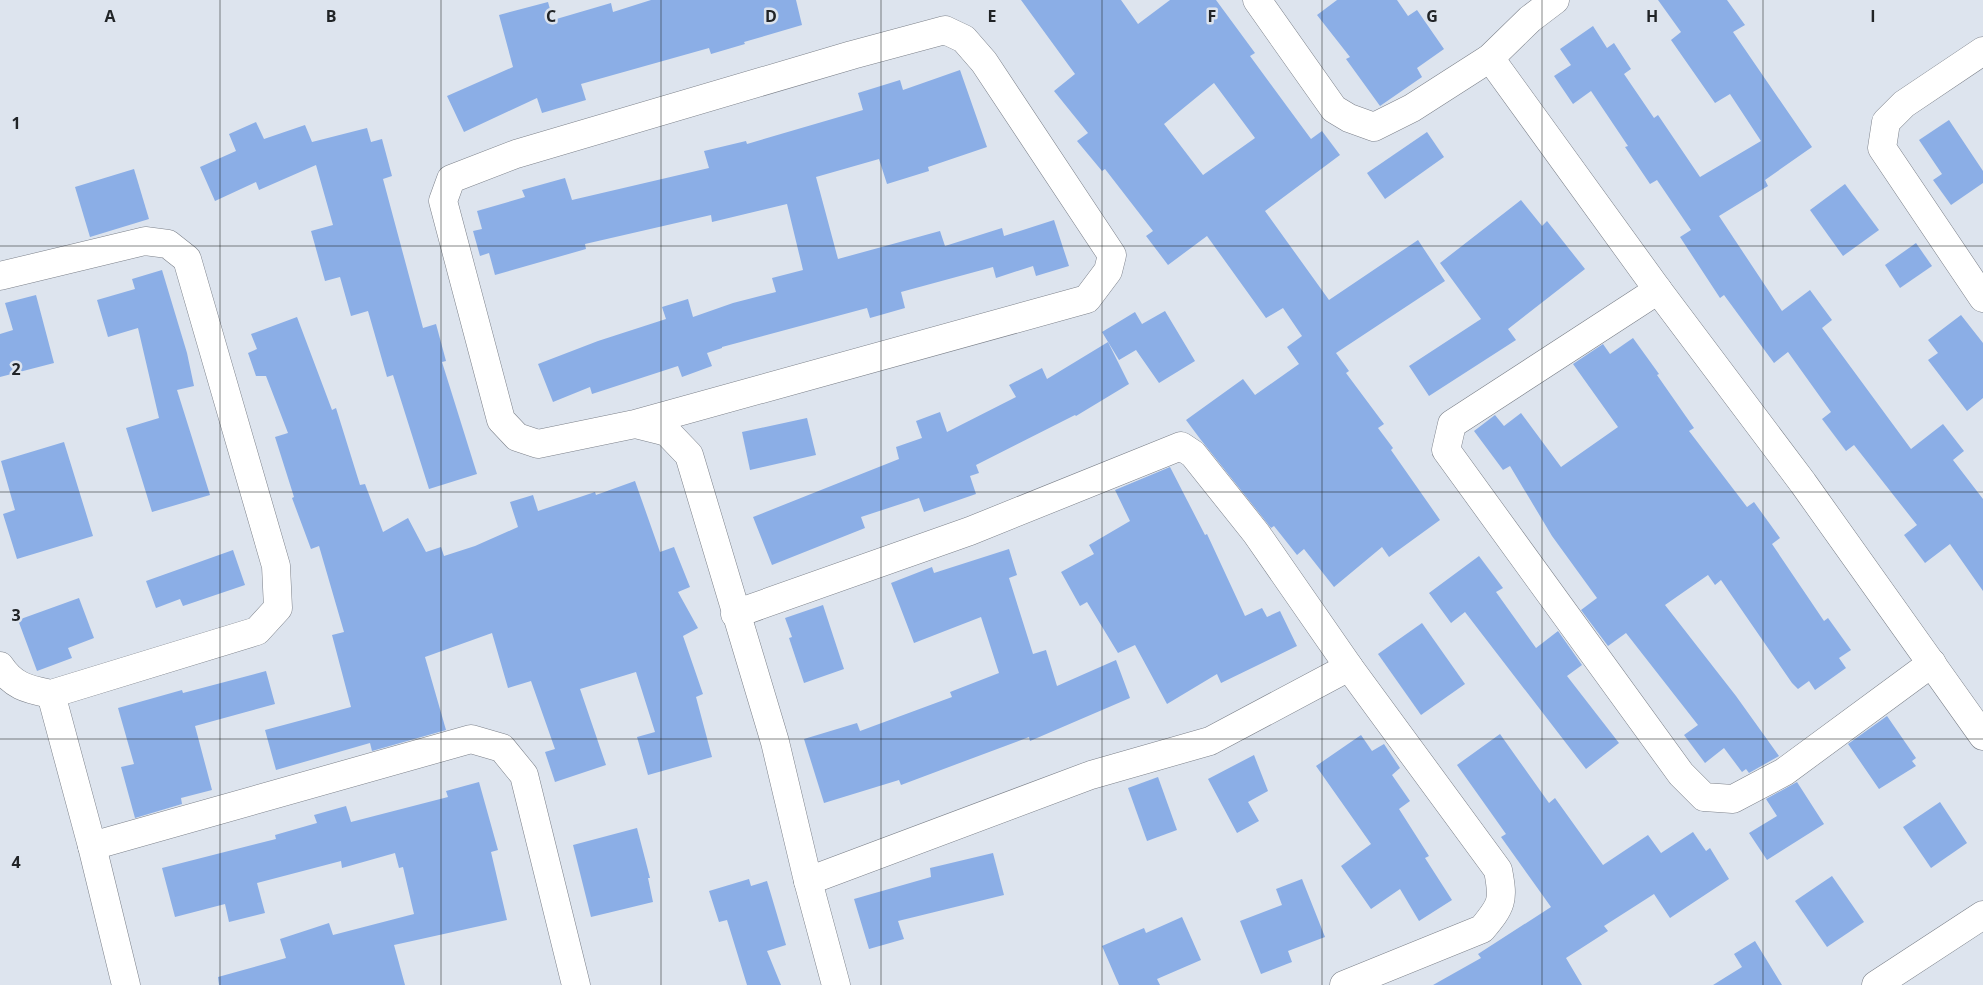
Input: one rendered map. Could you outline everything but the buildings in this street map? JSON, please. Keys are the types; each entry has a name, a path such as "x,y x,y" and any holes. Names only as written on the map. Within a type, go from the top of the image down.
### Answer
{"street":[{"path":"1257,0 1334,109 1349,118 1374,127 1412,108 1490,58 1530,20 1555,0"},
{"path":"635,424 1087,299 1108,271 1112,255 984,62 964,39 945,30 852,55 516,154 450,179 443,201 501,420 517,436 538,444 635,424 667,432 689,455 735,614 775,742 808,881 836,985"},
{"path":"1983,51 1904,104 1886,122 1882,148 1983,298"},
{"path":"1490,58 1658,290 1802,483 1932,662 1983,736"},
{"path":"0,276 145,241 168,244 186,259 276,566 278,608 257,631 51,694 24,688 8,677 0,666"},
{"path":"1658,290 1452,424 1446,450 1681,774 1704,797 1733,799 1784,772 1932,662"},
{"path":"735,614 970,531 1181,446 1193,454 1256,533 1349,667 1498,870 1503,893 1497,911 1482,929 1344,985"},
{"path":"808,881 1091,774 1210,741 1349,667"},
{"path":"51,694 92,846 126,985"},
{"path":"92,846 471,739 479,741 502,748 524,775 576,985"},
{"path":"1876,985 1983,915"}]}
